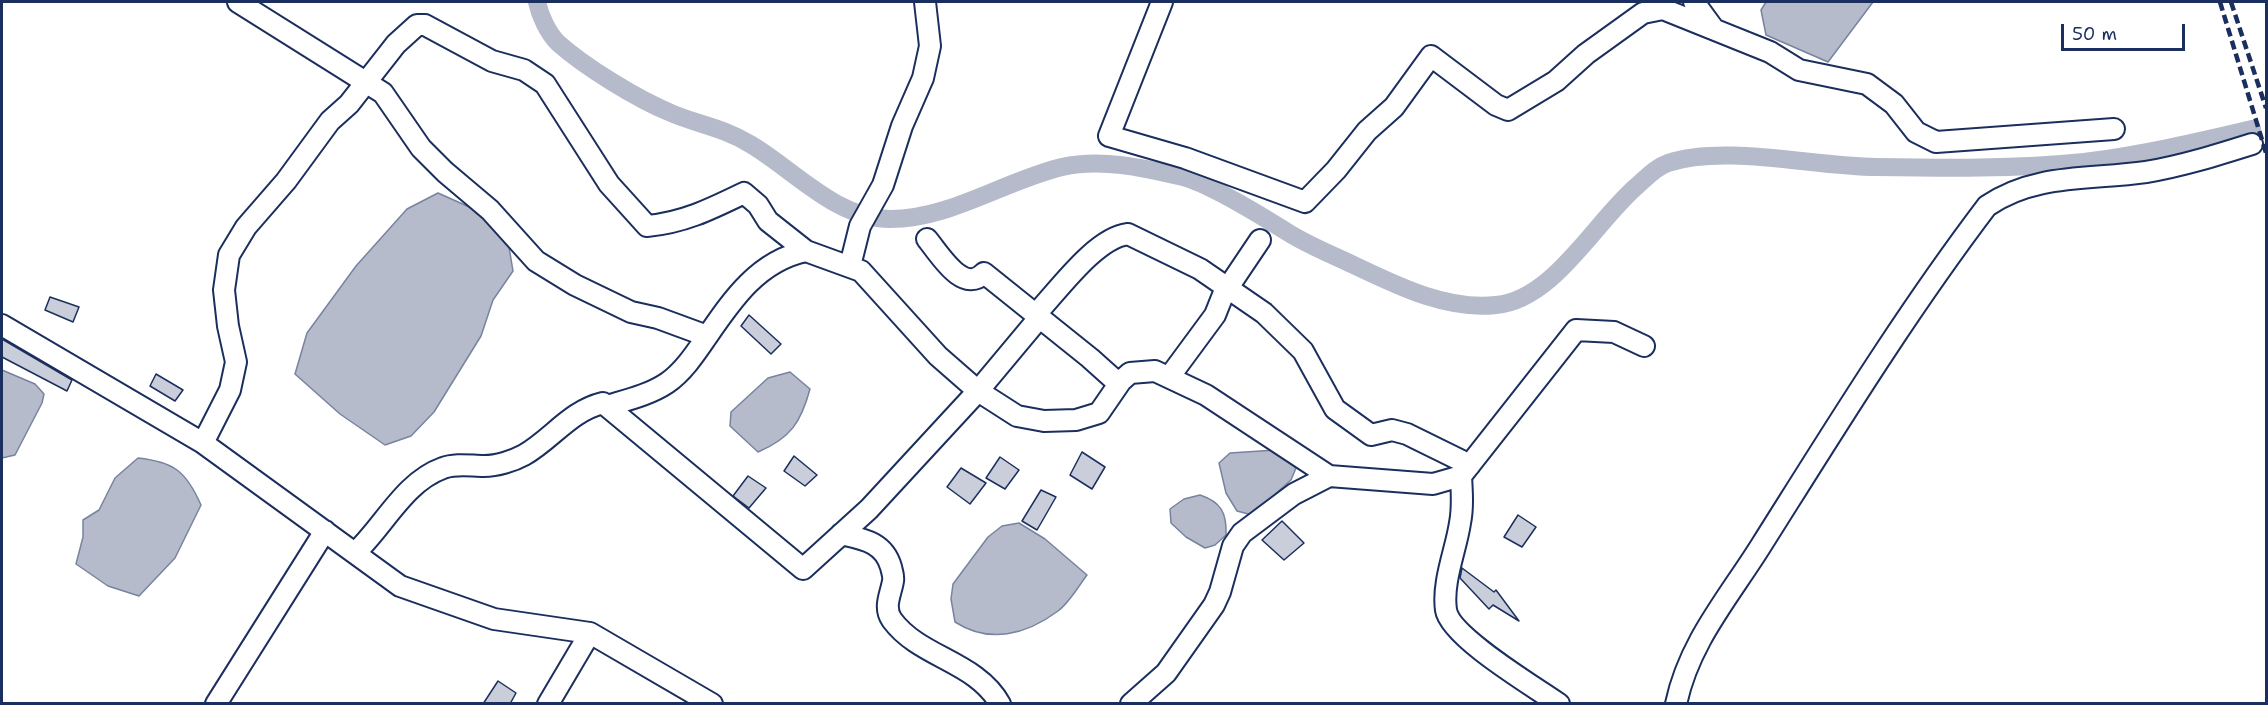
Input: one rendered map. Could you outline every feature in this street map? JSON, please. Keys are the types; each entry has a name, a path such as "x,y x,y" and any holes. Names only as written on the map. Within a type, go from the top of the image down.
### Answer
{"street":[{"path":"238,2 383,93 421,148 445,172 490,210 536,261 575,285 631,312 658,318 707,336"},
{"path":"850,266 860,226 883,185 902,126 923,78 930,46 925,2"},
{"path":"1162,2 1109,136 1185,158 1305,201 1336,170 1367,131 1394,107 1431,56 1496,105 1508,110 1556,81 1586,54 1643,13 1663,9 1770,52 1799,70 1872,87 1894,104 1916,132 1936,141 2114,129"},
{"path":"1694,2 1713,28"},
{"path":"203,443 230,390 236,363 228,326 224,290 229,255 246,227 286,181 330,121 349,104 411,29 426,26 492,61 524,70 545,84 616,192 646,226 669,224 704,214 744,193 758,205 768,221 806,251 861,271 938,356 978,391 1017,416 1057,422 1076,420 1100,412 1119,384 1130,373 1144,370 1170,376 1206,395 1329,476 1433,484 1466,471 1576,330 1614,332 1644,346"},
{"path":"1676,704 1682,676 1700,637 1825,442 1987,206 2019,188 2159,169 2190,163 2252,144"},
{"path":"355,553 373,536 410,489 436,471 452,466 491,466 519,457 587,407 603,403 803,569 869,509 978,391 1037,316 1097,248 1118,235 1128,234 1200,269 1264,313 1294,340 1335,409 1371,435 1392,430 1407,434 1466,471"},
{"path":"927,239 958,275 970,280 978,279 984,273 1119,384"},
{"path":"1170,376 1215,315 1227,289 1260,240"},
{"path":"607,406 641,396 667,383 684,367 746,286 768,264 806,251"},
{"path":"2,325 203,443 400,586 494,619 590,633 712,704"},
{"path":"1466,471 1461,517 1446,595 1446,612 1461,633 1496,662 1558,704"},
{"path":"1131,704 1178,658 1214,605 1221,592 1233,546 1242,533 1294,494 1329,476"},
{"path":"216,704 325,531"},
{"path":"841,534 867,540 881,547 890,562 894,578 887,606 890,618 900,630 930,651 961,666 993,691 1000,704"},
{"path":"548,704 590,633"}],"water":[{"path":"1766,2 1873,2 1828,62 1766,35 1761,10"},
{"path":"438,193 476,210 509,247 513,271 493,300 481,336 434,412 411,436 385,445 340,414 295,374 307,333 356,266 407,209"},
{"path":"2,370 35,384 44,394 42,403 15,455 2,458"},
{"path":"790,372 810,389 803,411 787,435 758,452 730,426 731,412 768,378"},
{"path":"1276,450 1288,457 1296,468 1291,480 1252,515 1237,511 1226,493 1219,463 1230,453"},
{"path":"138,458 161,462 177,470 190,484 201,505 175,558 139,596 108,586 76,564 83,537 83,520 99,510 115,478"},
{"path":"1200,495 1218,505 1224,515 1226,527 1226,535 1215,545 1205,548 1186,537 1171,523 1170,509 1184,499"},
{"path":"1019,523 1045,539 1087,575 1062,608 1046,619 1020,631 994,635 968,629 955,622 951,599 953,584 988,537 1002,526"}],"building":[{"path":"50,297 79,307 73,322 45,310"},
{"path":"749,315 781,344 771,354 741,326"},
{"path":"2,339 72,380 67,391 2,357"},
{"path":"156,374 183,390 175,401 150,386"},
{"path":"1082,452 1105,467 1092,489 1070,475"},
{"path":"794,456 817,475 805,486 784,471"},
{"path":"1000,457 1019,470 1005,489 986,478"},
{"path":"961,468 986,483 970,504 947,487"},
{"path":"748,476 766,488 749,508 733,496"},
{"path":"1041,490 1056,497 1037,530 1022,521"},
{"path":"1518,515 1536,527 1522,547 1504,537"},
{"path":"1282,521 1304,543 1284,560 1262,540"},
{"path":"1462,568 1494,592 1496,590 1519,621 1493,605 1489,609 1460,578"},
{"path":"498,681 516,693 510,704 483,704"}],"waterway":[{"path":"537,2 545,24 554,39 597,72 657,107 740,138 816,191 851,211 870,217 890,219 912,217 934,213 1062,167 1077,164 1108,164 1138,168 1183,177 1207,186 1305,242 1417,293 1456,304 1476,306 1496,305 1517,300 1537,289 1573,256 1622,200 1652,172 1668,163 1691,158 1743,156 1876,167 2032,166 2127,156 2252,129"}],"railway":[{"path":"2220,2 2266,153"},
{"path":"2231,2 2266,108"}]}
